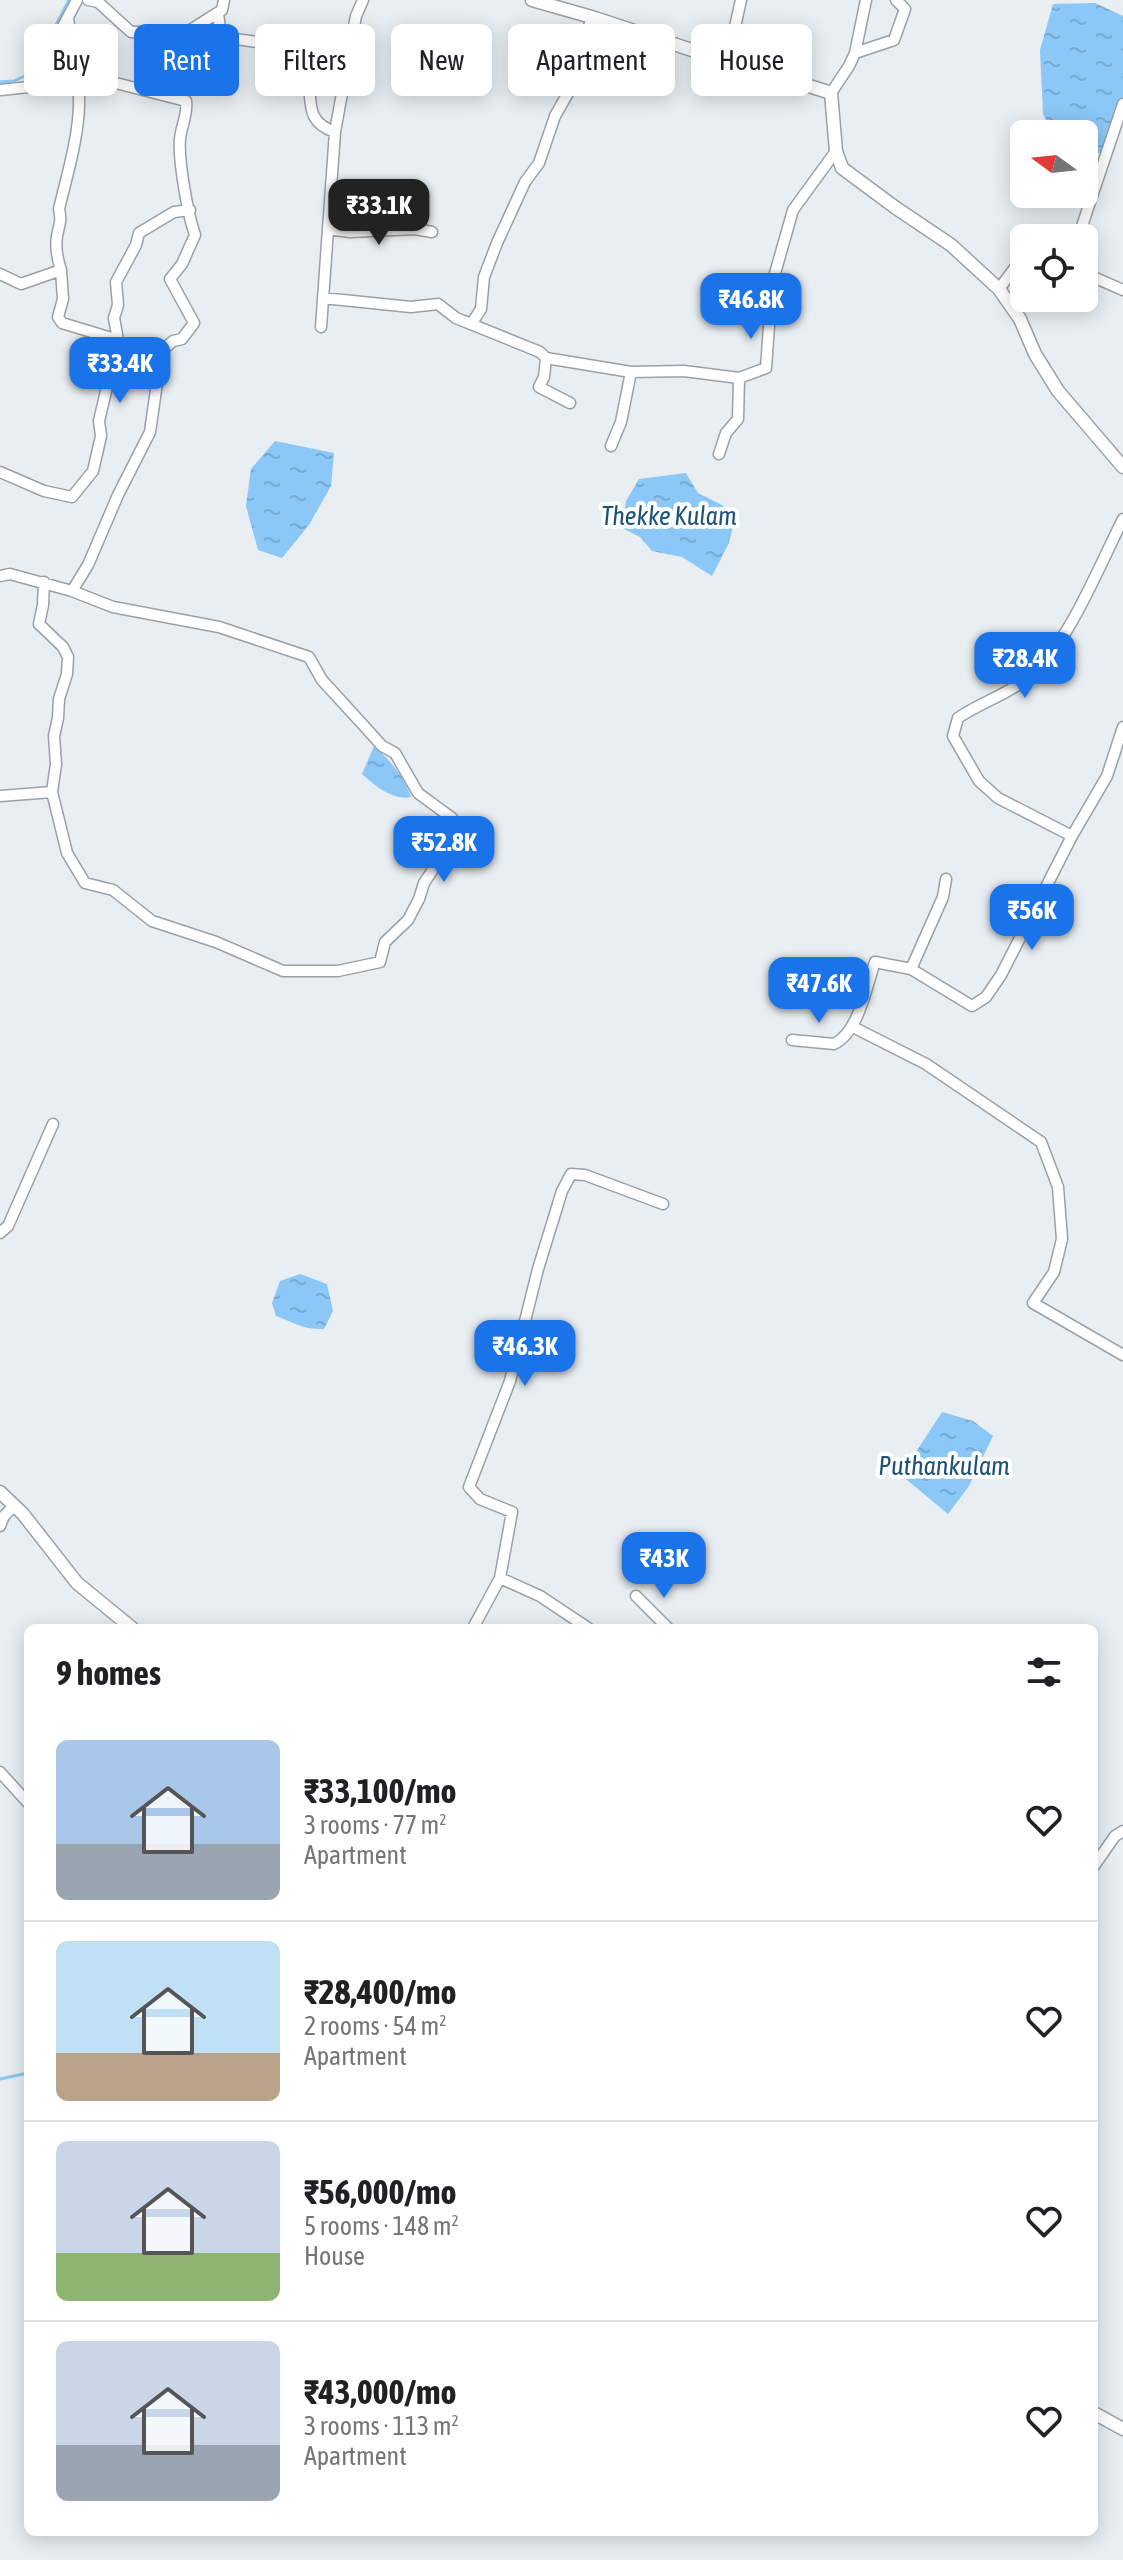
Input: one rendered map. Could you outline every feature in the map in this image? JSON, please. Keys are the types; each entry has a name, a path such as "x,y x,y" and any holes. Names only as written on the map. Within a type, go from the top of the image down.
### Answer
{"street":[{"path":"0,90 29,87 77,0"},
{"path":"88,0 98,2 131,32 189,31 222,10 224,0"},
{"path":"321,327 335,132 356,16 363,0"},
{"path":"532,0 691,51"},
{"path":"736,24 741,0"},
{"path":"866,0 855,53 831,93 836,151 842,168 951,245 999,289 1020,319 1035,354 1058,391 1123,467"},
{"path":"855,53 894,40 905,9 896,0"},
{"path":"218,13 221,38 272,47 295,56 310,82 310,113 321,128 335,132"},
{"path":"68,17 69,24"},
{"path":"472,323 481,309 484,277 492,254 515,200 539,163 555,116 568,93 592,17"},
{"path":"72,591 88,565 150,432 158,376 156,356 173,341 182,339 194,323 170,279 182,264 195,235 190,221 180,139 186,101 118,84"},
{"path":"812,86 831,93"},
{"path":"79,96 77,129 59,209 62,221 57,231 56,248 63,299 58,317 62,323 118,340"},
{"path":"1083,224 1123,104"},
{"path":"323,298 411,307 438,304 456,318 540,352 546,358 631,372 684,371 739,378 766,368 772,284 793,210 836,151"},
{"path":"0,472 44,491 72,497 93,471 101,436 99,421 118,340 114,318 118,305 116,282 139,233 174,212 190,210"},
{"path":"328,229 350,232 415,229 432,232"},
{"path":"0,274 21,284 61,270"},
{"path":"999,289 1010,274"},
{"path":"1098,279 1123,290"},
{"path":"546,358 544,377 539,387 570,403"},
{"path":"611,446 621,422 631,372"},
{"path":"719,454 726,433 738,419 739,378"},
{"path":"1072,836 998,798 979,781 953,736 958,718 995,700 1030,677 1060,643 1123,519"},
{"path":"0,576 10,574 44,582 113,607 219,627 309,657 322,680 346,707 382,746 395,753 418,793 452,818 440,859 424,883 408,920 385,942 380,962 338,971 283,971 216,942 152,921 113,890 85,883 67,853 52,792 56,764 54,736 68,657 63,647 39,624 44,582"},
{"path":"792,1040 834,1044 840,1041 853,1027 875,962 911,969 972,1006 986,997 1001,975 1072,836 1107,776 1123,727"},
{"path":"0,796 52,792"},
{"path":"911,969 943,897 946,879"},
{"path":"853,1027 926,1064 1041,1142 1058,1187 1062,1239 1054,1272 1033,1303 1123,1355"},
{"path":"0,1233 8,1226 53,1124"},
{"path":"475,1624 500,1578 512,1512 480,1499 469,1487 510,1381 538,1269 562,1191 571,1174 585,1175 663,1204"},
{"path":"0,1492 77,1583 127,1624"},
{"path":"0,1526 4,1516 14,1506"},
{"path":"500,1578 540,1596 581,1624"},
{"path":"636,1596 664,1624"},
{"path":"0,1772 24,1799"},
{"path":"1098,1860 1115,1836 1123,1831"},
{"path":"1098,2415 1123,2429"}],"water":[{"path":"1095,3 1123,16 1123,100 1114,151 1098,153 1098,120 1046,120 1043,114 1040,50 1053,4"},
{"path":"275,441 334,453 331,486 309,525 282,558 258,550 246,506 251,469"},
{"name":"Thekke Kulam","path":"686,473 698,493 722,505 735,518 729,543 712,576 682,557 652,551 640,537 622,528 626,501 639,479"},
{"path":"374,746 396,769 411,797 397,797 362,774"},
{"path":"300,1274 327,1284 333,1311 324,1329 305,1327 276,1316 272,1303 280,1281"},
{"name":"Puthankulam","path":"942,1412 973,1421 993,1436 969,1486 948,1514 901,1475"}],"waterway":[{"path":"0,82 14,81 31,73 69,0"},
{"path":"0,2079 24,2074"}]}
